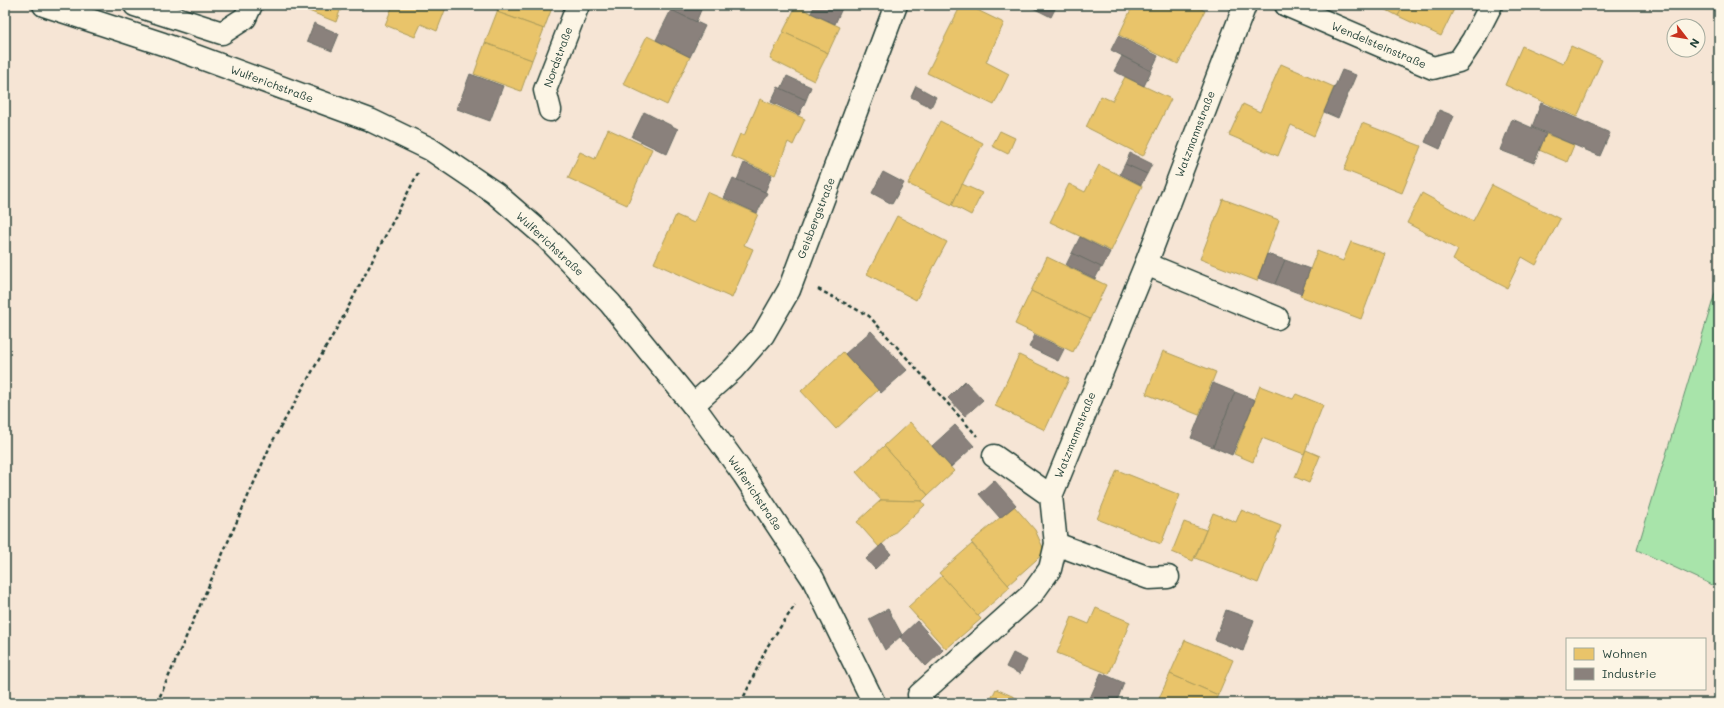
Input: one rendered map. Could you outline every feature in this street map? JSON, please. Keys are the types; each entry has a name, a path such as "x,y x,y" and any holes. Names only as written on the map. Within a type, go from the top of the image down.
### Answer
{"street":[{"name":"Wulferichstraße","path":"44,5 163,44 355,114 430,149 495,193 547,238 610,303 693,405 744,475 813,579 874,703"},
{"path":"135,5 222,33 248,11"},
{"name":"Nordstraße","path":"550,110 545,90 578,5"},
{"name":"Geisbergstraße","path":"693,405 733,369 763,335 789,290 896,5"},
{"name":"Watzmannstraße","path":"923,703 919,695 1032,594 1050,569 1056,544 1051,496 1146,264 1245,5"},
{"name":"Wendelsteinstraße","path":"1286,5 1433,68 1458,61 1473,40 1491,5"},
{"path":"1146,264 1277,318"},
{"path":"994,456 1051,496"},
{"path":"1056,544 1150,578 1168,577"}],"path":[{"path":"157,703 271,444 342,319 430,149"},
{"path":"794,276 869,316 994,456"},
{"path":"741,703 767,647 813,579"}],"green space":[{"path":"1719,280 1719,588 1637,550"}],"building: Wohnen":[{"path":"294,5 342,5 336,22"},
{"path":"393,5 447,5 437,31 421,24 415,37 385,25"},
{"path":"499,5 553,5 544,29 497,12"},
{"path":"961,5 967,5 1004,23 986,62 1009,74 994,105 927,73"},
{"path":"1133,5 1143,8 1144,5 1194,5 1205,11 1178,64 1119,35"},
{"path":"1377,5 1404,5 1398,16"},
{"path":"1404,5 1456,5 1441,36 1398,16"},
{"path":"796,6 840,27 828,53 783,32"},
{"path":"497,12 544,29 532,60 485,43"},
{"path":"783,32 828,53 814,81 770,59"},
{"path":"647,36 690,57 667,105 623,84"},
{"path":"485,43 532,60 521,91 474,74"},
{"path":"1522,46 1563,64 1571,46 1602,60 1577,117 1505,85"},
{"path":"1281,64 1334,87 1314,136 1291,125 1278,156 1229,135 1243,104 1260,112"},
{"path":"1125,77 1171,99 1143,156 1086,127 1101,96 1112,101"},
{"path":"760,99 805,119 793,145 788,142 775,175 731,156 740,134 744,136"},
{"path":"940,121 983,143 952,205 908,184"},
{"path":"1362,123 1421,146 1402,193 1344,170"},
{"path":"608,129 652,149 627,205 568,178 580,152 595,159"},
{"path":"1000,131 1015,138 1008,154 992,146"},
{"path":"1546,134 1574,145 1567,162 1539,150"},
{"path":"1099,165 1142,186 1111,251 1050,222 1069,184 1085,192"},
{"path":"962,184 982,193 971,215 952,205"},
{"path":"1492,185 1560,219 1536,265 1522,257 1507,288 1453,260 1458,250 1407,223 1422,193 1473,221"},
{"path":"707,192 758,214 744,245 753,249 732,298 654,263 676,215 694,223"},
{"path":"1223,199 1279,220 1257,281 1200,259"},
{"path":"897,216 947,242 916,300 867,274"},
{"path":"1351,242 1385,254 1361,319 1300,296 1317,251 1343,261"},
{"path":"1047,257 1106,285 1090,319 1031,291"},
{"path":"1031,291 1090,319 1073,352 1015,324"},
{"path":"1163,351 1216,372 1199,415 1146,394"},
{"path":"843,352 878,390 836,429 801,391"},
{"path":"1019,355 1069,379 1045,430 995,406"},
{"path":"1260,386 1293,399 1296,394 1323,405 1304,454 1262,438 1253,462 1234,454"},
{"path":"910,422 954,471 928,495 884,446"},
{"path":"884,446 928,495 922,501 881,500 856,472"},
{"path":"1306,450 1320,456 1309,483 1295,477"},
{"path":"1117,470 1180,495 1161,544 1097,519"},
{"path":"881,500 922,501 925,505 879,547 857,522"},
{"path":"1014,506 1035,530 1045,552 1008,585 971,542"},
{"path":"1241,510 1281,526 1258,583 1195,558 1213,513 1236,522"},
{"path":"1184,522 1206,530 1193,561 1172,552"},
{"path":"972,544 1010,587 978,616 939,573"},
{"path":"942,576 981,619 946,649 908,607"},
{"path":"1096,608 1130,622 1109,674 1057,653 1072,617 1089,624"},
{"path":"1185,640 1233,660 1218,695 1170,674"},
{"path":"1170,674 1218,695 1214,703 1157,703"},
{"path":"996,689 1028,703 989,703"}],"building: Industrie":[{"path":"673,5 703,5 696,22 671,10"},
{"path":"815,5 843,6 835,24 811,13"},
{"path":"1027,5 1057,5 1051,17"},
{"path":"671,10 705,26 690,57 656,40"},
{"path":"314,23 339,34 332,51 307,41"},
{"path":"1118,36 1158,56 1151,71 1111,50"},
{"path":"1122,56 1151,71 1144,86 1114,71"},
{"path":"1342,70 1356,75 1338,118 1324,112"},
{"path":"470,74 503,86 490,121 457,109"},
{"path":"787,76 811,87 806,100 781,89"},
{"path":"916,86 936,97 931,107 911,97"},
{"path":"778,87 806,100 799,115 771,102"},
{"path":"1541,103 1610,133 1600,156 1532,127"},
{"path":"1439,110 1454,116 1440,149 1425,142"},
{"path":"644,112 678,129 667,154 632,137"},
{"path":"1512,119 1546,134 1534,163 1500,150"},
{"path":"1130,153 1152,164 1147,174 1125,164"},
{"path":"744,163 772,175 765,192 737,180"},
{"path":"1125,164 1147,174 1141,185 1120,174"},
{"path":"883,172 904,183 892,204 872,193"},
{"path":"733,178 767,193 757,213 724,198"},
{"path":"1080,237 1110,252 1102,268 1072,253"},
{"path":"1072,253 1101,267 1095,279 1066,265"},
{"path":"1267,254 1285,260 1275,284 1258,278"},
{"path":"1285,260 1310,269 1301,294 1275,284"},
{"path":"871,331 907,370 881,393 845,354"},
{"path":"1035,335 1064,349 1058,361 1029,347"},
{"path":"965,381 983,400 965,416 948,398"},
{"path":"1213,383 1235,392 1213,447 1191,438"},
{"path":"1235,392 1255,400 1232,455 1213,447"},
{"path":"955,425 974,446 951,467 932,446"},
{"path":"994,480 1016,505 1000,518 979,494"},
{"path":"882,544 891,554 875,569 866,559"},
{"path":"888,609 902,635 885,650 869,619"},
{"path":"1226,610 1254,620 1243,651 1215,640"},
{"path":"917,621 943,650 926,666 900,637"},
{"path":"1013,653 1027,660 1020,674 1006,667"},
{"path":"1101,673 1124,683 1116,703 1102,703 1090,698"}]}
